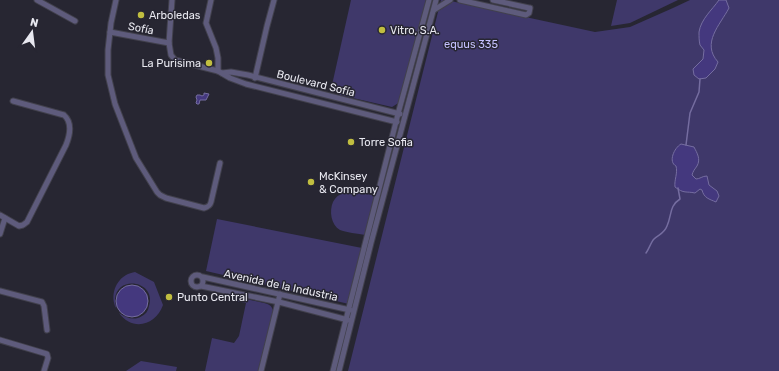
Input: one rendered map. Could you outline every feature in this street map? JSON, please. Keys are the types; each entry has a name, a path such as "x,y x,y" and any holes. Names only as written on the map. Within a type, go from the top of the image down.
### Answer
{"street":[{"path":"37,0 75,21"},
{"path":"116,0 108,50 108,74 115,104 136,158 157,192 166,198 207,208 210,206 220,163"},
{"path":"169,46 172,0"},
{"path":"211,0 206,23 216,48 220,72"},
{"path":"255,78 274,0"},
{"path":"332,371 429,0"},
{"path":"339,371 371,243 436,0"},
{"path":"434,10 450,0"},
{"path":"460,0 496,8 526,14 529,13 530,10 530,8 495,0 496,8"},
{"name":"Sofía","path":"110,32 169,46"},
{"name":"Boulevard Sofía","path":"169,46 171,55 175,60 220,72 231,72 405,115"},
{"name":"Boulevard Sofía","path":"220,72 230,78 246,84 403,124"},
{"path":"0,234 2,217 19,226 27,222 66,145 70,130 68,120 64,115 13,101"},
{"path":"199,275 203,277 204,282 201,286 196,287 192,284 191,279 194,276 199,275"},
{"name":"Avenida de la Industria","path":"203,277 354,311"},
{"name":"Avenida de la Industria","path":"201,286 278,302 352,321"},
{"path":"0,291 42,302 44,306 47,330"},
{"path":"261,371 280,294"},
{"path":"0,340 45,353 48,358 44,371"}],"green space":[{"path":"351,0 426,0 400,102 392,107 340,95 334,90 332,85"},
{"name":"equus 335","path":"441,0 595,32 630,27 690,0 779,0 779,371 348,371"},
{"path":"617,0 678,0 630,23 611,26"},
{"path":"348,190 376,196 365,235 340,230 333,221 331,213 333,202 337,196"},
{"path":"217,219 362,248 349,304 206,271"},
{"path":"135,272 154,282 163,305 160,312 155,317 144,324 131,323 119,313 133,319 139,318 146,313 149,308 150,297 142,286 129,284 122,286 117,291 115,299 116,308 114,303 114,294 117,284 124,277"},
{"path":"232,296 266,303 273,309 259,371 205,371 212,338 234,343 239,336 246,303 230,300"},
{"path":"141,361 177,367 176,371 126,371"}],"shaded area":[{"path":"719,0 726,0 729,8 717,28 712,41 711,48 713,55 718,62 715,69 706,78 699,79 694,75 693,69 703,59 704,50 700,45 699,40 700,27 704,19"},
{"path":"204,93 209,94 206,100 200,100 199,104 197,104 197,95 202,96"},
{"path":"681,144 694,147 699,161 692,175 696,179 707,176 709,185 717,191 719,196 716,202 707,198 700,189 695,193 683,191 675,187 676,166 672,161 672,158 674,152"},
{"path":"129,285 135,285 145,292 148,301 147,307 141,314 135,317 129,317 119,310 116,304 116,298 123,288"}],"waterway":[{"path":"686,145 690,113 699,92 700,79"},
{"path":"646,253 653,240 666,229 672,208 680,199 678,188"}],"place":[{"name":"Arboledas","path":"141,15"},
{"name":"Vitro, S.A.","path":"382,30"},
{"name":"La Purisima","path":"209,63"},
{"name":"Torre Sofia","path":"351,142"},
{"name":"McKinsey & Company","path":"311,182"},
{"name":"Punto Central","path":"169,297"}]}
